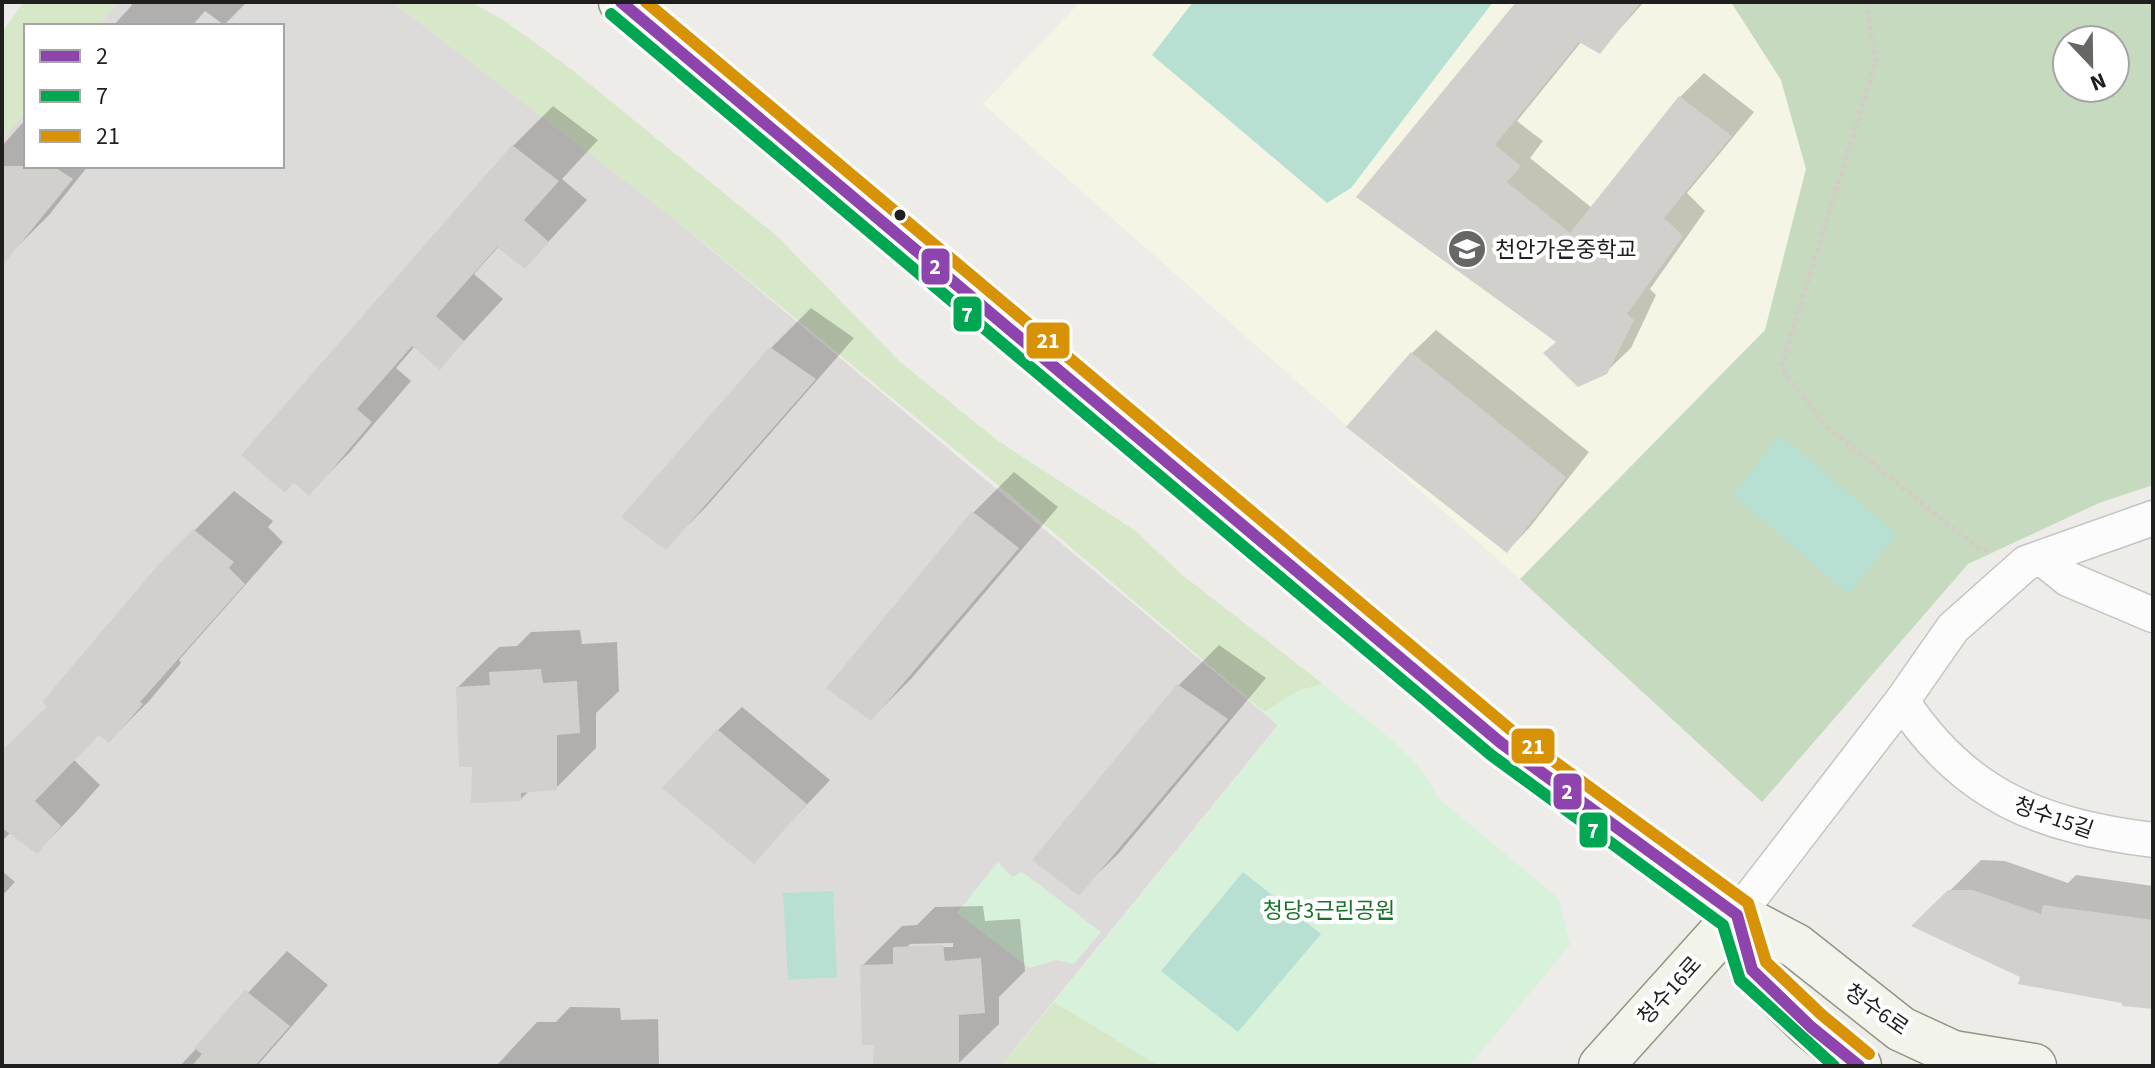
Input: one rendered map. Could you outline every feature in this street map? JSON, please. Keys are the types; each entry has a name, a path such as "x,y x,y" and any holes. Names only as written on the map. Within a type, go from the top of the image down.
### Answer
{"street":[{"name":"청수6로","path":"621,2 1501,743 1737,915 1796,946 1901,1029 1953,1053 2034,1066"},
{"path":"1859,1066 1811,1027 1752,970 1737,915 1902,701 1953,628 2026,563 2153,518"},
{"path":"2042,558 2068,579 2153,615"},
{"name":"청수15길","path":"1902,701 1924,735 1978,785 2025,812 2093,833 2153,840"},
{"name":"청수16로","path":"1601,1066 1737,915"}],"path":[{"path":"1866,2 1876,61 1781,368 1825,425 1980,550 2042,558"}],"shaded area":[{"path":"118,2 393,2 672,217 1278,725 1001,1066 2,1066 2,139 24,114 24,168 284,168 284,24 100,24"},
{"name":"천안가온중학교","path":"1080,2 1731,2 1781,80 1806,169 1765,330 1520,579 983,104"}],"green space":[{"path":"24,2 118,2 100,24 24,24 24,114 2,139 2,32"},
{"path":"393,2 471,2 505,21 571,69 778,237 899,361 997,440 1137,532 1181,574 1323,684 1298,691 1264,712 998,485 672,217"},
{"path":"1193,2 1493,2 1351,188 1327,203 1152,55"},
{"path":"1731,2 2153,2 2153,485 2099,503 1968,564 1762,802 1520,579 1765,330 1806,169 1781,80"},
{"path":"1780,435 1897,534 1848,594 1733,495"},
{"name":"청당3근린공원","path":"1323,684 1402,749 1428,780 1437,797 1559,899 1570,945 1469,1066 1159,1066 1054,1002 1278,726 1264,712 1298,691"},
{"path":"998,862 1012,877 1021,872 1032,879 1101,932 1074,964 1057,960 1029,968 957,913"},
{"path":"1243,872 1321,934 1238,1032 1161,971"},
{"path":"833,891 837,977 788,980 783,893"},
{"path":"1054,1002 1082,1019 1280,1066 1001,1066"}],"building":[{"path":"1516,2 1641,2 1600,54 1579,42 1495,145 1521,166 1507,182 1570,233 1679,96 1732,136 1664,218 1683,236 1627,314 1634,320 1607,374 1578,387 1543,353 1556,342 1356,197"},
{"path":"512,145 559,181 524,220 549,242 525,269 497,247 436,316 464,341 440,370 412,346 357,409 372,422 330,472 309,496 294,483 285,493 241,455"},
{"path":"2,166 56,168 73,179 2,266"},
{"path":"770,347 816,379 666,550 621,517"},
{"path":"1411,352 1566,477 1507,553 1346,427"},
{"path":"972,511 1019,548 871,721 826,688"},
{"path":"193,529 234,562 229,568 245,584 140,702 143,704 109,743 99,735 35,801 61,826 37,854 2,828 2,751 47,706 42,702 159,564"},
{"path":"541,669 543,683 577,681 580,733 557,735 557,790 521,793 521,801 471,803 472,767 459,767 456,687 490,685 489,672"},
{"path":"1177,684 1228,719 1079,896 1032,860"},
{"path":"717,729 807,804 754,864 662,788"},
{"path":"1948,890 1973,890 2041,914 2043,905 2153,920 2153,1009 2122,1006 2122,1003 2018,984 2020,977 1911,926"},
{"path":"943,945 945,961 981,958 985,1013 959,1015 959,1066 873,1066 874,1045 862,1045 860,965 893,964 893,947"},
{"path":"245,990 290,1026 255,1066 192,1066 202,1054 194,1048"}],"transit line":[{"name":"2","path":"621,2 1501,743 1737,915 1752,970 1811,1027 1859,1066"},
{"name":"21","path":"646,2 1511,730 1748,903 1766,962 1869,1054"},
{"name":"7","path":"611,14 1491,755 1723,925 1740,980 1834,1066"}],"place":[{"name":"천안가온중학교","path":"1467,249"}]}
